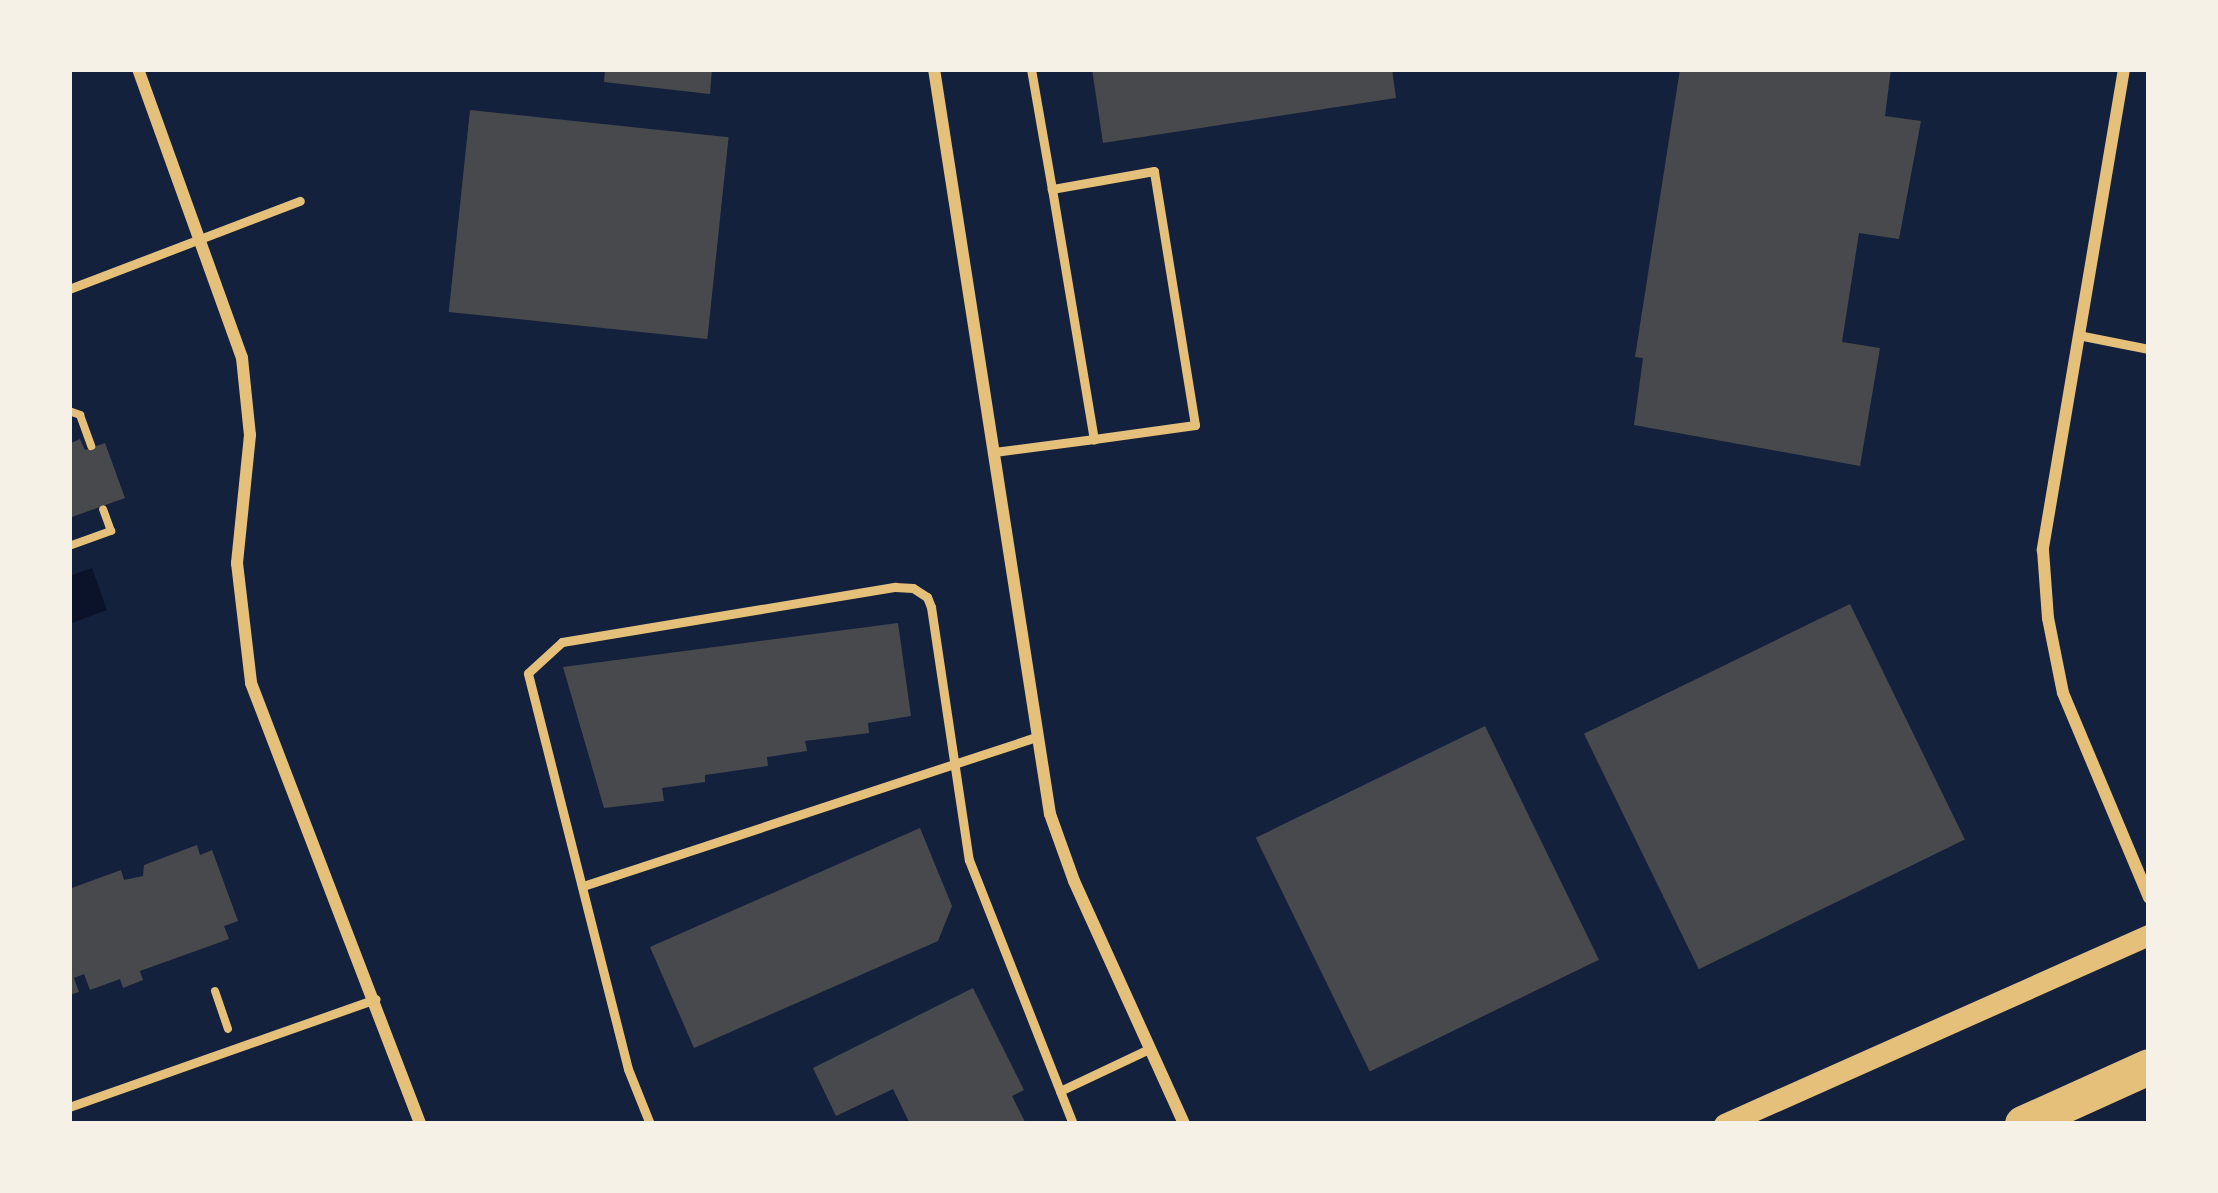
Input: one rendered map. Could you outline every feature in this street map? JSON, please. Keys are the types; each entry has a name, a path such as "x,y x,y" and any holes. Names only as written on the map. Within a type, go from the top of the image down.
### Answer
{"highway":[{"path":"2024,1124 2149,1067"}],"street":[{"path":"138,69 242,358 250,435 237,562 251,683 376,999 420,1124"},
{"path":"934,69 1050,814 1074,881 1184,1124"},
{"path":"2124,69 2046,516 2048,618 2063,693 2149,898"},
{"path":"1724,1124 2149,935"}],"lane":[{"path":"1031,69 1094,440"},
{"path":"994,452 1195,425 1154,171 1052,189"},
{"path":"69,289 300,201"},
{"path":"2078,335 2149,349"},
{"path":"650,1124 628,1069 527,673 562,642 913,588 927,597 931,607 969,860 1073,1124"},
{"path":"584,886 1038,736"},
{"path":"69,1107 376,999"},
{"path":"1060,1091 1149,1049"}],"path":[{"path":"69,411 80,416 91,446"},
{"path":"69,546 111,530 103,509"},
{"path":"215,991 235,1049"}],"water":[{"path":"92,568 107,610 69,624 69,576"}],"building":[{"path":"605,69 712,69 710,94 604,82"},
{"path":"1092,69 1392,69 1396,98 1103,143"},
{"path":"1680,69 1891,69 1885,116 1921,121 1899,239 1859,233 1842,342 1880,348 1860,466 1634,425 1643,358 1635,357"},
{"path":"470,110 729,137 707,339 449,312"},
{"path":"80,439 85,450 105,443 125,498 69,518 69,444"},
{"path":"1850,604 1965,839 1699,969 1584,734"},
{"path":"898,623 911,716 868,723 869,733 805,741 807,751 767,757 768,766 705,775 705,782 662,788 664,801 604,808 563,667"},
{"path":"1485,726 1599,960 1370,1071 1256,838"},
{"path":"920,828 952,906 938,941 694,1048 650,947"},
{"path":"197,845 200,855 212,850 238,921 224,926 229,939 140,971 143,980 123,988 120,979 90,990 84,974 74,978 79,992 69,995 69,889 121,870 124,880 143,876 144,865"},
{"path":"973,988 1024,1090 1012,1096 1026,1124 910,1124 893,1089 836,1116 813,1068"}]}
